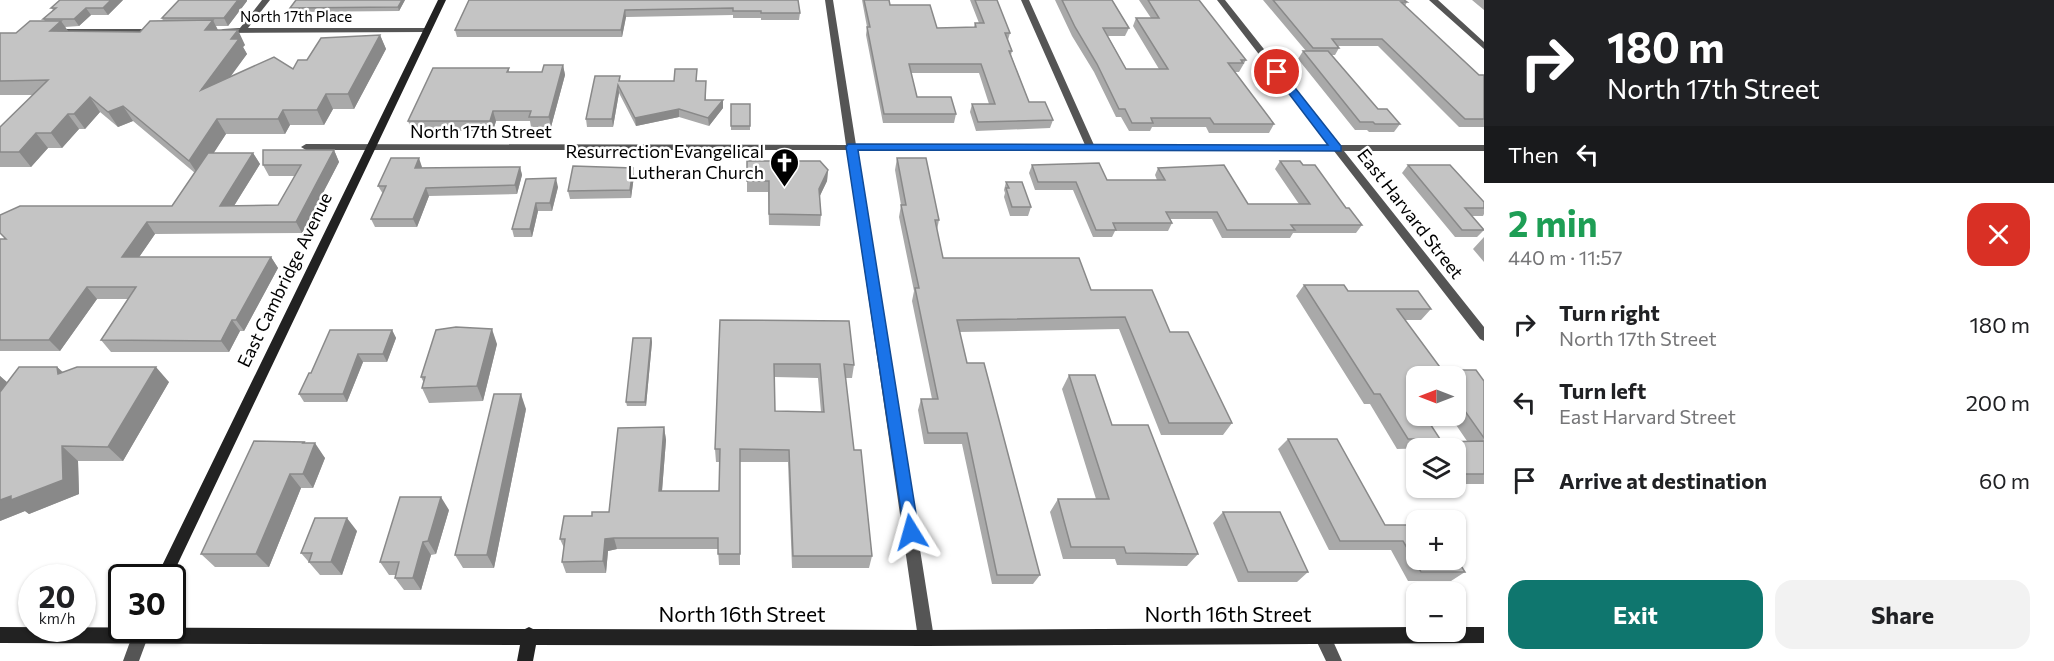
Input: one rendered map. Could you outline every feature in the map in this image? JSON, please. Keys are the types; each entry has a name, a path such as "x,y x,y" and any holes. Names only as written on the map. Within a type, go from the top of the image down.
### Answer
{"main road":[{"name":"East Cambridge Avenue","path":"170,564 442,0"},
{"name":"North 16th Street","path":"186,631 926,638 1484,635"},
{"name":"North 16th Street","path":"0,635 108,632"},
{"path":"525,661 529,635"}],"street":[{"path":"242,31 266,0"},
{"path":"829,0 926,638"},
{"path":"1024,0 1091,148"},
{"name":"East Harvard Street","path":"1221,0 1484,336"},
{"path":"1433,0 1484,46"},
{"name":"North 17th Place","path":"207,31 426,30"},
{"path":"46,31 161,31"},
{"name":"North 17th Street","path":"306,147 1484,148"},
{"path":"1322,636 1334,661"},
{"path":"131,661 138,642"}],"building":[{"path":"60,0 111,0 103,8 86,8 74,19 43,19 56,8 51,8"},
{"path":"179,0 238,0 224,18 162,18"},
{"path":"296,0 402,0 398,7 290,8"},
{"path":"469,0 798,0 800,13 733,11 733,8 625,10 621,30 455,30"},
{"path":"864,0 889,0 890,5 930,5 937,28 976,27 975,23 984,23 975,0 997,0 1010,33 1005,33 1012,51 1009,51 1029,102 1045,102 1053,120 978,122 972,104 995,104 981,64 909,64 917,97 951,97 956,114 884,114"},
{"path":"1062,0 1112,0 1129,28 1103,28 1126,69 1168,69 1136,18 1159,18 1148,0 1199,0 1246,60 1241,60 1243,63 1228,63 1274,124 1214,124 1210,118 1151,118 1153,123 1132,123 1125,109 1119,109"},
{"path":"1273,0 1404,0 1407,2 1401,2 1479,75 1484,75 1484,119 1465,119 1382,39 1332,39 1339,48 1313,48"},
{"path":"213,20 205,30 238,30 231,39 239,39 201,90 274,57 293,69 298,60 307,60 321,38 380,35 348,94 326,94 317,110 283,110 278,119 217,119 189,161 123,106 108,112 90,97 74,114 68,114 51,133 36,133 19,152 0,152 0,127 48,80 0,81 0,33 16,33 30,21 61,21 50,31 140,32 150,21"},
{"path":"1303,51 1328,51 1378,109 1387,109 1400,124 1360,122"},
{"path":"544,65 563,65 549,117 529,117 531,111 493,111 490,121 408,121 433,68 509,68 507,72 542,72"},
{"path":"675,69 697,69 696,81 706,81 705,100 723,100 708,118 679,109 635,118 618,85 612,119 586,119 595,76 620,76 619,81 674,81"},
{"path":"731,104 750,104 750,126 731,126"},
{"path":"263,150 334,150 296,222 147,222 122,257 271,257 236,320 232,320 221,341 101,340 136,287 87,287 49,340 0,340 0,239 6,239 0,233 0,215 20,206 172,206 208,153 253,153 220,206 278,205 301,165 263,165"},
{"path":"391,158 419,158 415,168 520,167 515,185 426,188 413,219 371,219 386,186 378,186"},
{"path":"897,158 926,158 939,220 935,220 943,258 1079,258 1091,290 1152,290 1170,332 1188,332 1232,423 1169,423 1125,317 957,320 967,363 984,363 1040,575 997,575 967,433 928,433 921,399 938,399 915,288 919,288 901,205 906,205"},
{"path":"747,161 820,161 828,170 819,189 821,215 769,214 769,181 747,181"},
{"path":"1280,161 1300,161 1303,165 1315,165 1346,208 1349,208 1362,225 1291,225 1295,230 1227,230 1217,212 1166,212 1172,223 1113,223 1116,230 1096,230 1076,182 1038,182 1032,165 1099,163 1107,180 1165,180 1158,168 1224,165 1248,204 1310,204"},
{"path":"1408,165 1450,165 1484,202 1484,208 1465,208 1484,230 1462,230"},
{"path":"573,166 633,168 630,190 568,191"},
{"path":"556,178 550,203 536,203 530,229 512,229 526,179"},
{"path":"1006,182 1022,182 1031,207 1012,207"},
{"path":"1304,285 1344,285 1348,291 1418,291 1431,309 1397,309 1439,366 1406,366 1406,426 1432,426 1439,438 1407,438 1380,394 1374,394"},
{"path":"720,320 849,321 854,365 844,364 854,450 861,450 872,556 793,556 789,450 740,449 740,554 718,554 718,538 614,538 605,539 603,561 562,562 565,539 560,539 564,516 592,516 592,512 609,512 618,428 664,427 659,491 719,491 720,449 715,449","holes":["774,364 820,364 824,412 775,411"]},
{"path":"456,327 492,329 477,386 422,388 425,377 421,377 436,330"},
{"path":"330,330 392,330 383,354 358,354 343,394 299,394 311,373"},
{"path":"633,338 651,338 645,402 626,402"},
{"path":"19,367 57,367 58,374 77,367 156,367 108,447 62,446 63,480 11,500 11,496 0,500 0,392"},
{"path":"1466,370 1476,370 1484,381 1484,438 1466,413"},
{"path":"1069,375 1095,375 1112,425 1148,425 1198,554 1126,553 1124,547 1071,547 1058,499 1109,499"},
{"path":"494,394 521,394 487,555 455,555"},
{"path":"1288,439 1337,439 1385,525 1406,525 1406,546 1403,541 1340,541"},
{"path":"254,441 315,443 303,474 290,474 256,554 201,554"},
{"path":"1466,441 1484,441 1484,474 1466,474"},
{"path":"400,497 441,497 428,541 423,542 413,578 395,578 399,562 380,562"},
{"path":"1223,512 1280,512 1308,572 1248,572"},
{"path":"315,518 347,518 331,562 309,562 312,553 301,553"},
{"path":"1420,570 1464,570 1465,572 1421,572"}],"place":[{"name":"Resurrection Evangelical Lutheran Church","path":"785,188"}],"route":[{"path":"911,532 852,147 1337,149 1277,72"}]}
